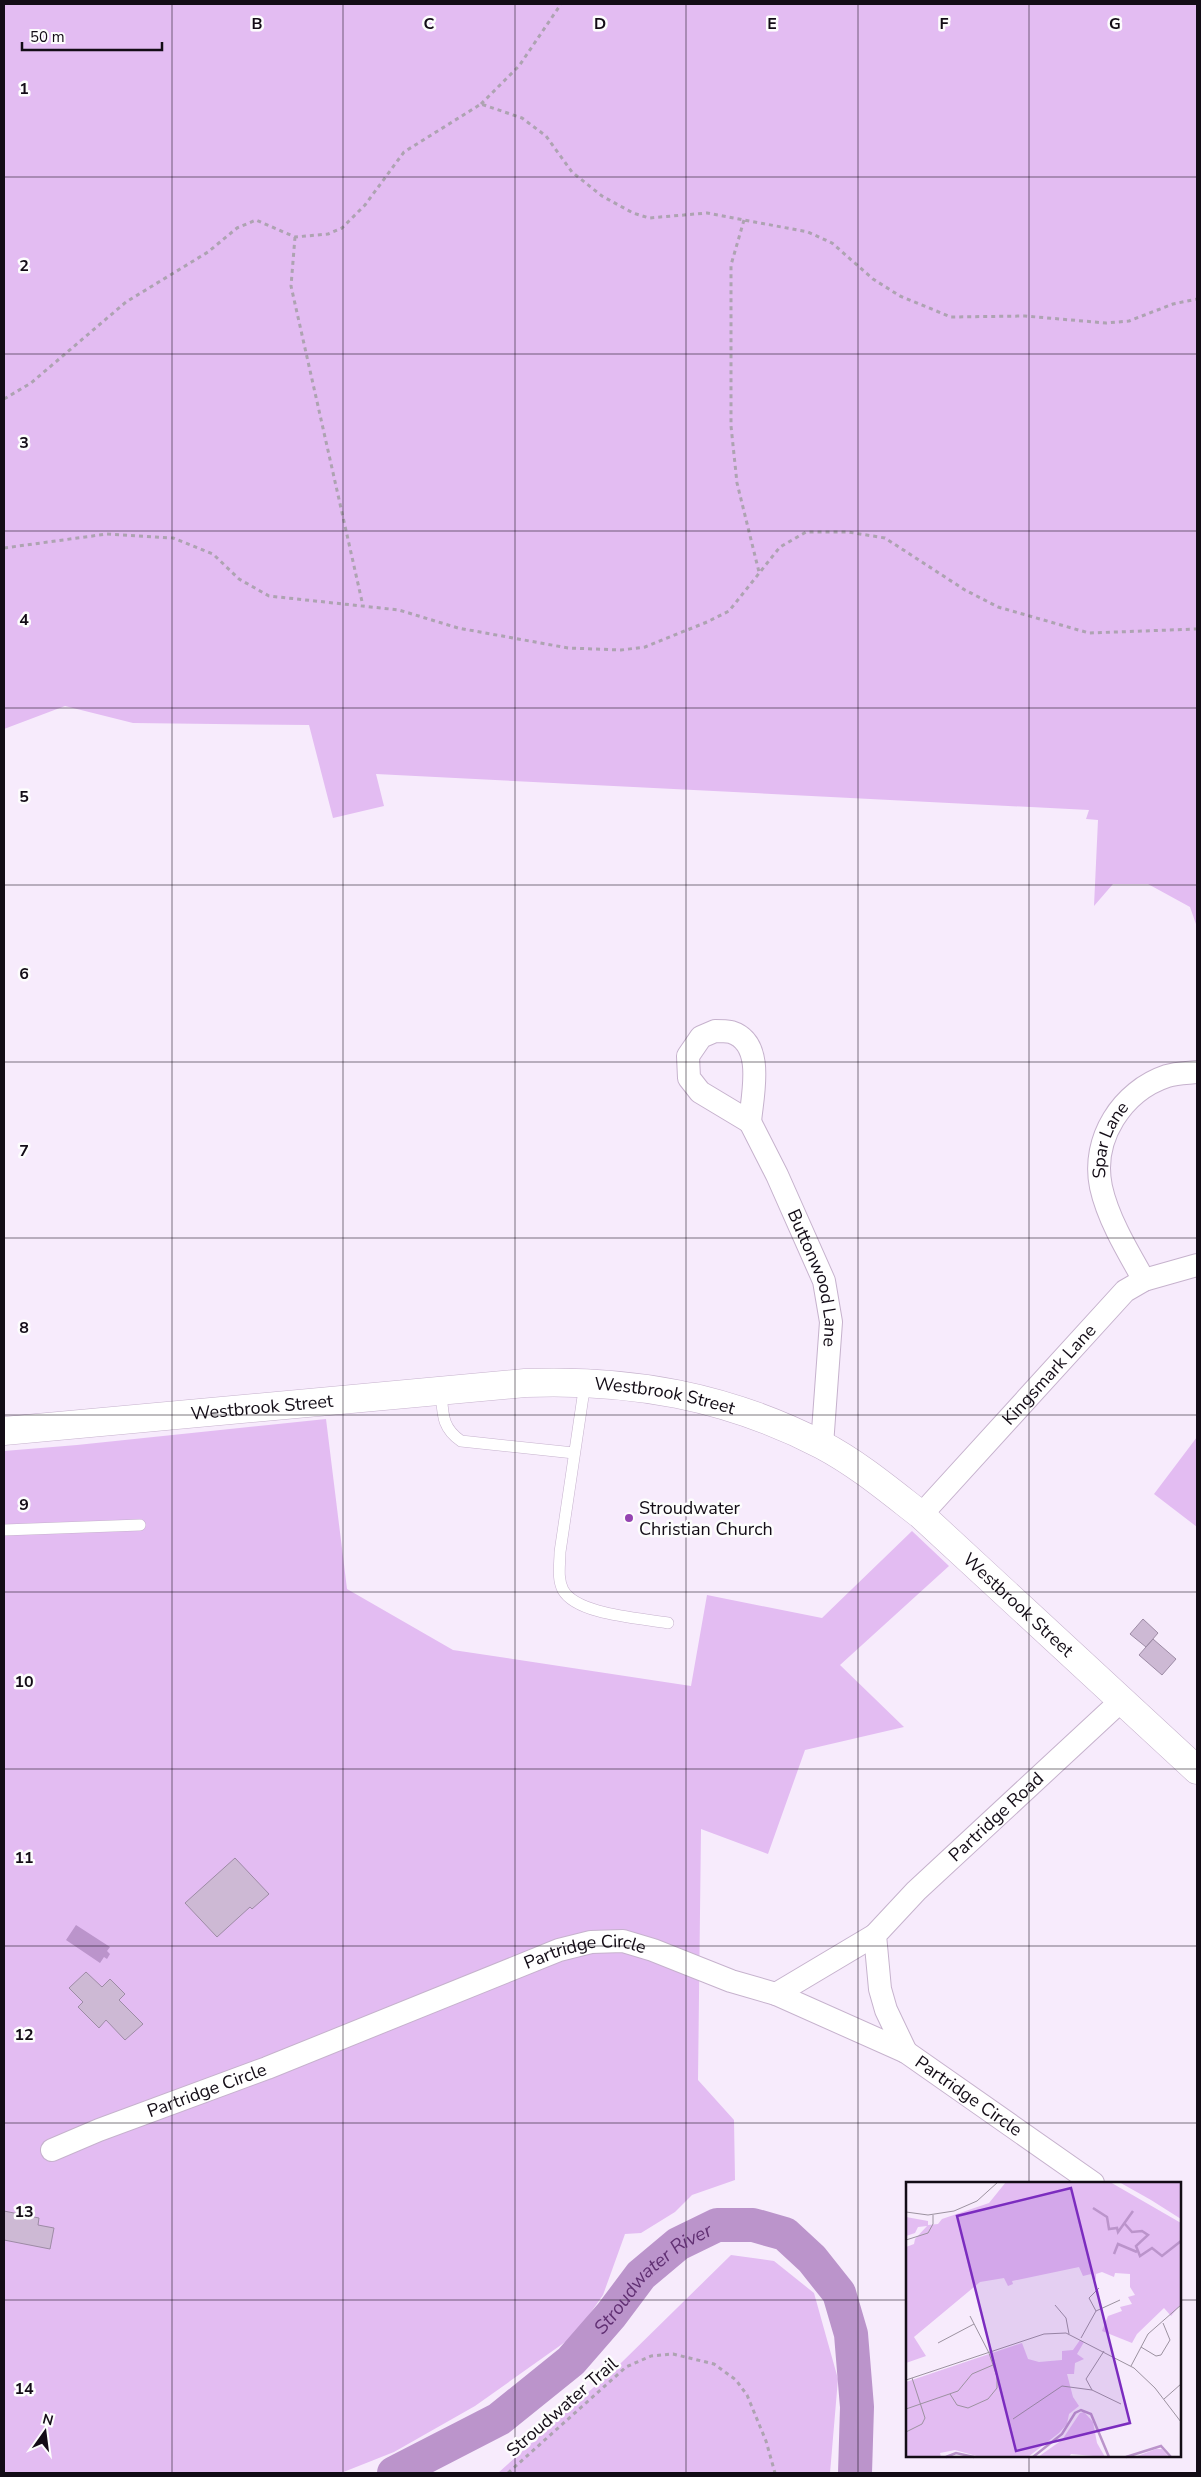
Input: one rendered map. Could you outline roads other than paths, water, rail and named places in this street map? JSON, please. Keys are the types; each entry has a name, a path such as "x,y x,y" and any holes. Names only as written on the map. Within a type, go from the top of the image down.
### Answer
{"main road":[{"name":"Westbrook Street","path":"4,1431 525,1383 586,1382 631,1385 716,1402 822,1445 876,1480 921,1515 1197,1770"}],"street":[{"name":"Spar Lane","path":"1144,1280 1110,1213 1101,1186 1100,1158 1104,1138 1114,1115 1143,1088 1168,1076 1197,1072"},
{"name":"Buttonwood Lane","path":"750,1122 777,1175 824,1281 831,1322 822,1445"},
{"name":"Kingsmark Lane","path":"921,1515 1125,1291 1144,1280 1182,1267 1197,1265"},
{"name":"Partridge Road","path":"776,1994 875,1935 916,1891 1122,1700"},
{"path":"875,1935 880,1989 886,2010 906,2052"},
{"name":"Partridge Circle","path":"52,2150 99,2130 267,2068 559,1950 591,1942 623,1941 653,1950 731,1981 776,1994 906,2052 1092,2182"}],"lane":[{"path":"586,1382 560,1552 559,1575 563,1591 585,1608 668,1623"},
{"path":"441,1390 444,1422 450,1434 461,1441 574,1453"},
{"path":"4,1530 140,1525"}],"waterway":[{"name":"Stroudwater River","path":"394,2473 499,2419 571,2361 611,2315 641,2275 678,2244 717,2225 753,2225 785,2234 812,2259 839,2293 851,2334 857,2407 855,2473"}],"place":[{"name":"Stroudwater Christian Church","path":"629,1518"}]}
